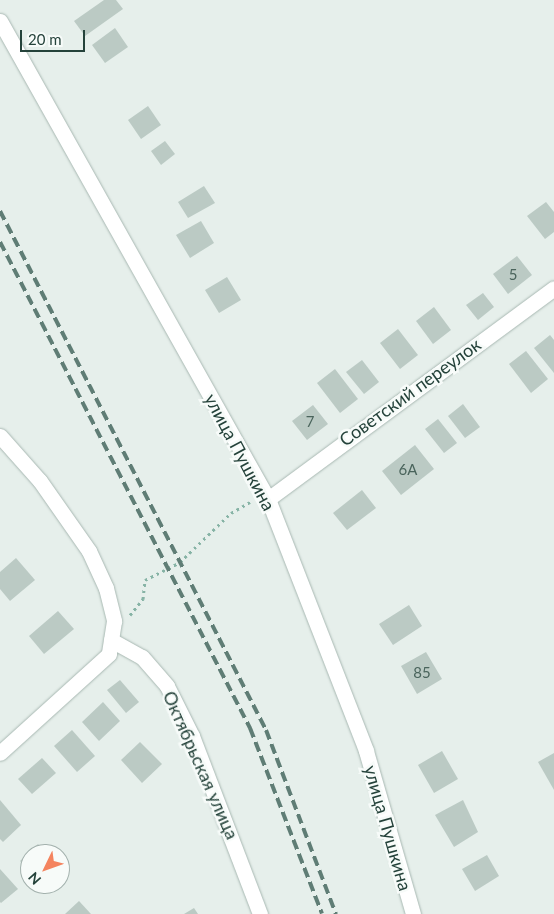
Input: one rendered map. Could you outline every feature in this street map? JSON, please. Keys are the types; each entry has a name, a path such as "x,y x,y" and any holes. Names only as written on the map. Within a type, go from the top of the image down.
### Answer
{"street":[{"name":"улица Пушкина","path":"0,20 268,499 366,751 413,914"},
{"name":"Советский переулок","path":"268,499 554,288"},
{"path":"0,436 40,481 90,551 106,588 111,640 0,753"},
{"name":"Октябрьская улица","path":"111,640 142,657 167,686 196,745 260,914"}],"path":[{"path":"111,640 143,599 145,580 193,552 231,513 246,503 268,499"}],"building":[{"path":"104,0 116,0 123,9 85,36 74,21"},
{"path":"115,28 128,47 105,63 92,45"},
{"path":"148,106 161,125 141,139 128,120"},
{"path":"165,141 175,154 161,165 151,151"},
{"path":"204,186 215,203 188,218 178,202"},
{"path":"546,202 554,212 554,232 545,239 527,216"},
{"path":"201,221 214,243 190,258 176,235"},
{"path":"517,256 532,275 508,294 493,274"},
{"path":"227,277 241,300 219,313 205,290"},
{"path":"483,293 494,307 478,320 466,305"},
{"path":"434,307 451,330 433,344 416,321"},
{"path":"398,329 418,355 400,369 380,343"},
{"path":"550,335 554,340 554,373 534,348"},
{"path":"526,351 548,379 531,393 509,364"},
{"path":"362,360 379,382 364,394 346,372"},
{"path":"335,369 358,399 340,413 317,383"},
{"path":"463,404 480,427 465,438 448,416"},
{"path":"313,405 328,424 307,440 292,421"},
{"path":"438,419 457,443 444,453 425,429"},
{"path":"415,445 434,469 401,495 382,471"},
{"path":"362,490 376,508 347,530 333,513"},
{"path":"16,558 35,580 10,601 0,589 0,572"},
{"path":"409,605 422,626 393,645 379,624"},
{"path":"58,611 74,629 44,654 29,636"},
{"path":"426,652 442,679 417,694 401,666"},
{"path":"120,680 139,702 126,713 107,690"},
{"path":"103,702 120,721 99,741 82,722"},
{"path":"72,730 95,756 77,772 54,746"},
{"path":"140,742 162,764 142,783 121,760"},
{"path":"442,751 458,779 434,793 418,765"},
{"path":"554,753 554,790 538,762"},
{"path":"42,758 56,773 32,794 18,779"},
{"path":"0,800 21,825 3,842 0,839"},
{"path":"463,800 478,832 454,847 435,815"},
{"path":"487,855 499,876 475,891 462,869"},
{"path":"0,869 18,889 1,903 0,902"},
{"path":"79,901 91,914 65,914"},
{"path":"194,908 198,914 184,914"}],"railway":[{"path":"0,211 266,730 336,914"},
{"path":"0,242 250,728 322,914"}]}
